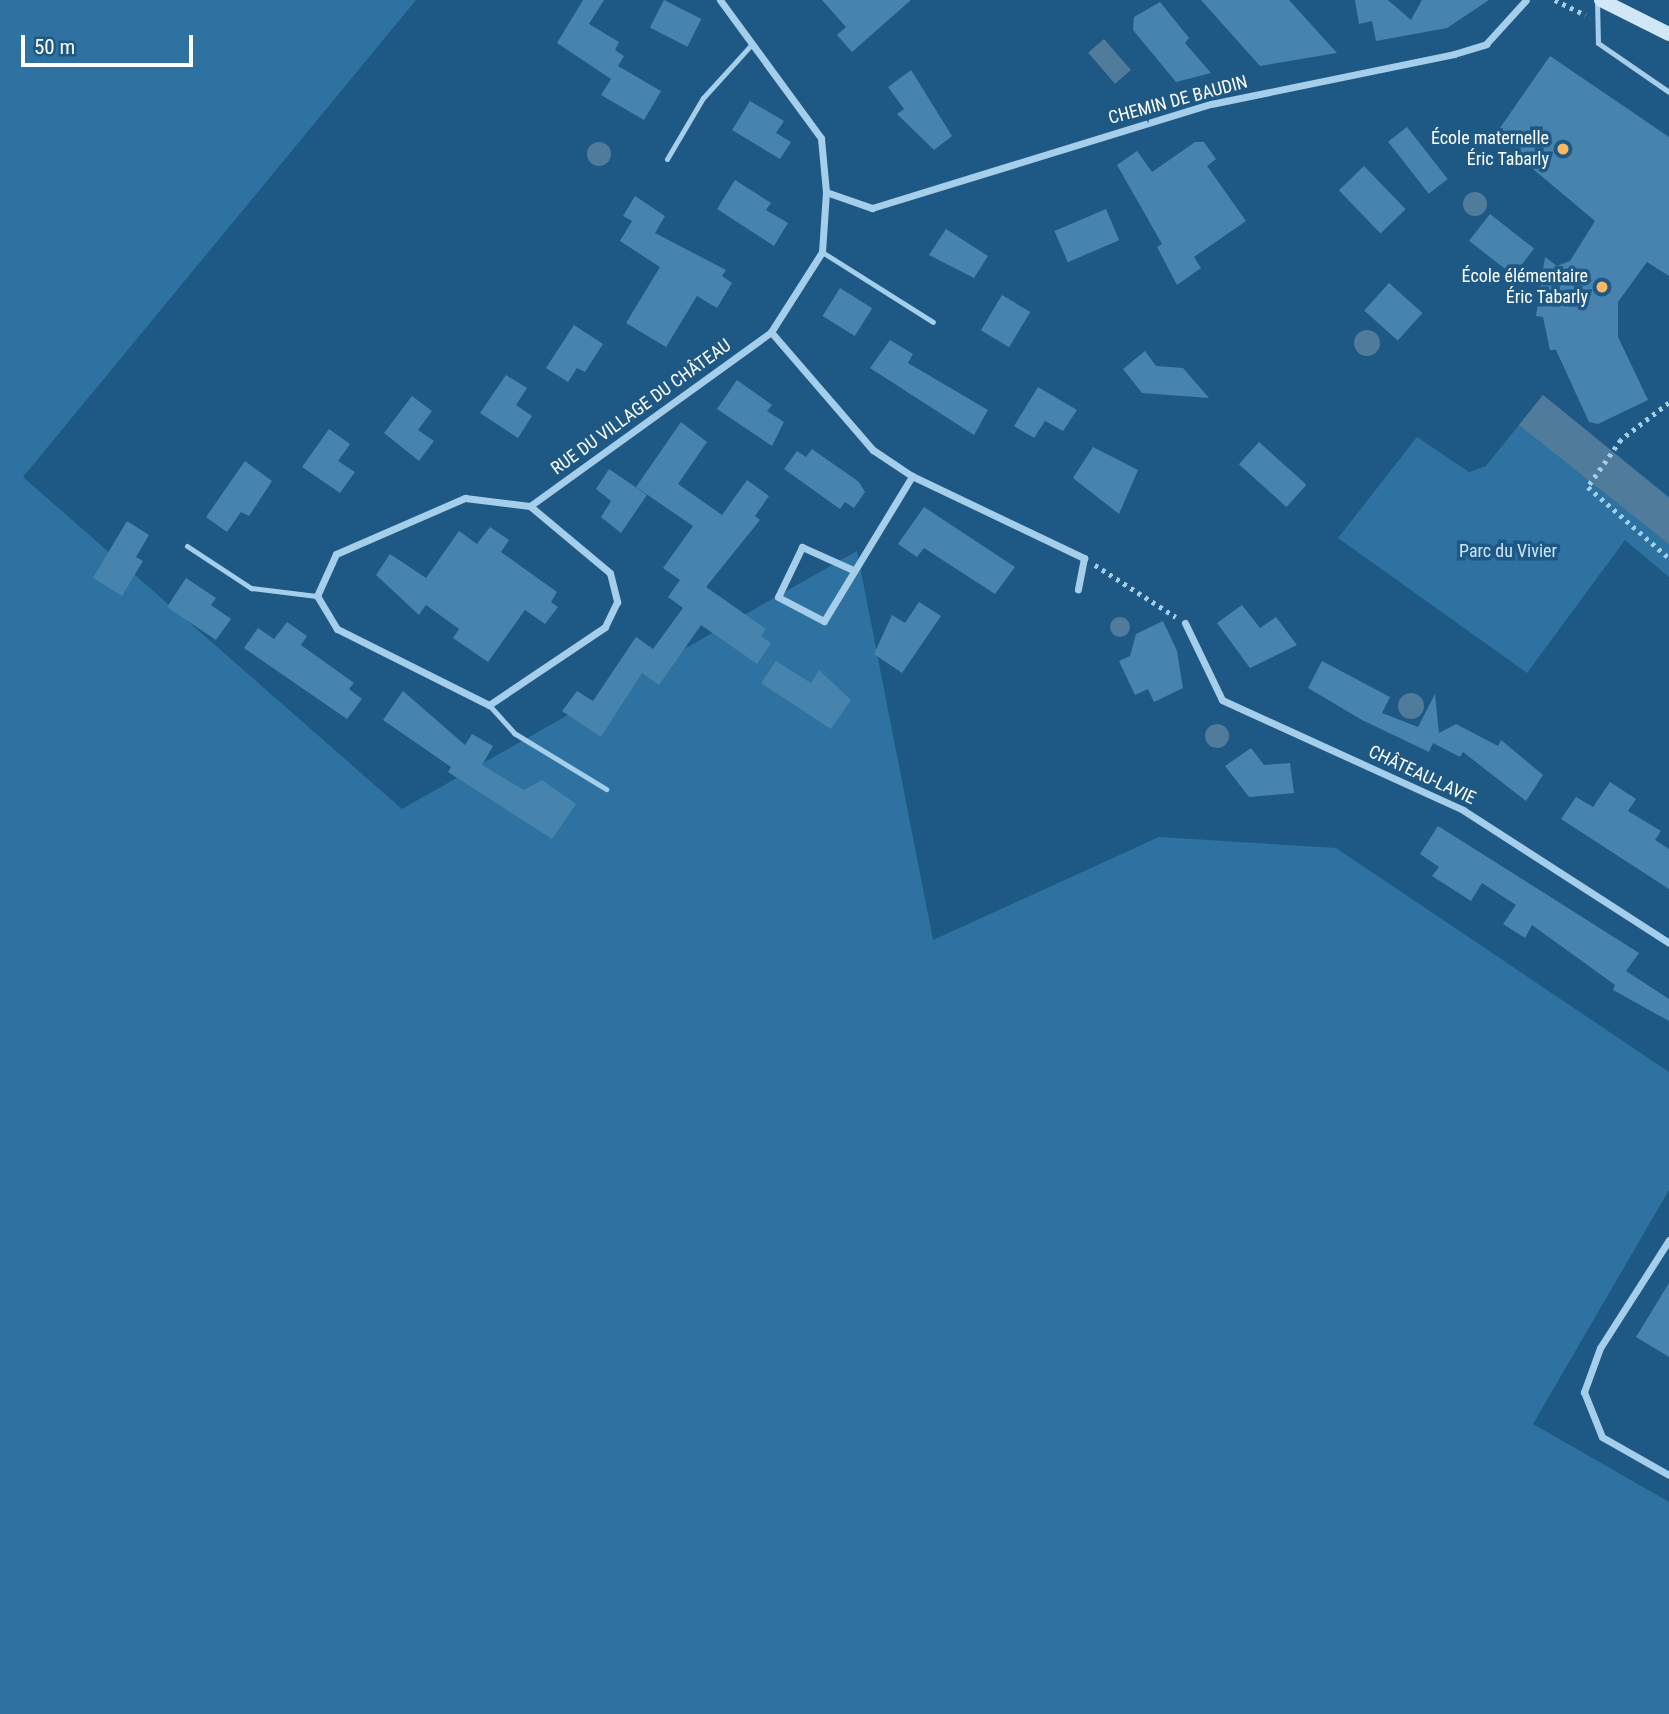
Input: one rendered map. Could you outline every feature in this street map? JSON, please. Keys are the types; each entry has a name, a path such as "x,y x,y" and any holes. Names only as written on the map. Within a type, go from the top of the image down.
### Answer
{"main road":[{"path":"1599,0 1669,34"}],"street":[{"name":"CHEMIN DE BAUDIN","path":"826,192 872,208 1211,104 1454,54 1486,44 1526,0"},
{"name":"RUE DU VILLAGE DU CHÂTEAU","path":"530,506 771,332 822,252 826,192 821,138 724,2"},
{"path":"771,332 873,450 912,476 1084,558 1078,589"},
{"path":"851,569 802,547 778,597 824,621 851,569 912,476"},
{"path":"465,498 530,506 610,573 617,602 605,627 489,705 337,629 317,596 336,554 465,498"},
{"name":"CHÂTEAU-LAVIE","path":"1185,623 1222,700 1463,810 1669,943"},
{"path":"1669,1240 1600,1348 1584,1392 1602,1437 1669,1475"}],"lane":[{"path":"1599,0 1598,43 1669,92"},
{"path":"667,159 703,98 752,44"},
{"path":"822,252 933,321"},
{"path":"187,546 251,588 317,596"},
{"path":"489,705 514,733 607,789"}],"path":[{"path":"1669,403 1621,440 1588,487 1669,558"},
{"path":"1084,558 1185,623"}],"green space":[{"path":"0,0 416,0 23,477 402,809 857,551 933,940 1159,837 1336,848 1669,1072 1669,1190 1533,1424 1669,1502 1669,1714 0,1714"},
{"name":"Parc du Vivier","path":"1543,395 1669,497 1669,577 1625,540 1527,673 1338,538 1417,437 1469,472 1486,466"}],"shaded area":[{"path":"1104,39 1131,70 1115,84 1088,53"},
{"path":"599,142 607,146 611,154 607,162 599,166 591,162 587,154 591,146"},
{"path":"1475,192 1484,195 1487,204 1484,213 1475,216 1466,213 1463,204 1466,195"},
{"path":"1367,330 1376,334 1380,343 1376,352 1367,356 1358,352 1354,343 1358,334"},
{"path":"1543,395 1669,498 1669,544 1519,425"},
{"path":"1120,617 1127,620 1130,627 1127,634 1120,637 1113,634 1110,627 1113,620"},
{"path":"1411,693 1420,697 1424,706 1420,715 1411,719 1402,715 1398,706 1402,697"},
{"path":"1217,724 1226,727 1229,736 1226,745 1217,748 1208,745 1205,736 1208,727"}],"building":[{"path":"583,0 604,0 589,24 619,42 615,50 624,56 618,66 661,91 644,120 601,95 611,79 557,43"},
{"path":"664,0 701,19 687,47 650,28"},
{"path":"822,0 911,0 852,52 837,35 846,27"},
{"path":"1201,0 1289,0 1337,53 1260,66"},
{"path":"1355,0 1388,0 1411,20 1422,0 1489,0 1447,28 1376,41 1372,21 1359,24"},
{"path":"1160,2 1189,38 1185,43 1211,73 1176,82 1133,30 1134,17"},
{"path":"1550,56 1669,137 1669,276 1647,262 1618,302 1618,337 1648,400 1598,424 1589,422 1556,350 1550,350 1543,317 1536,316 1545,257 1557,266 1570,261 1595,221 1533,169 1537,162 1495,135"},
{"path":"911,70 952,136 934,150 897,114 904,109 888,87"},
{"path":"750,101 784,121 776,133 791,142 780,159 732,130"},
{"path":"1407,127 1448,179 1429,194 1388,142"},
{"path":"1195,142 1204,142 1216,159 1207,166 1246,221 1194,257 1201,268 1177,285 1157,247 1162,244 1117,165 1137,151 1152,172"},
{"path":"1364,166 1406,209 1381,233 1339,190"},
{"path":"735,180 771,203 766,210 788,223 774,246 717,209"},
{"path":"635,196 665,216 655,233 726,270 722,276 732,283 717,308 697,296 666,347 626,323 660,267 620,241 632,221 623,216"},
{"path":"1106,209 1119,240 1068,262 1054,231"},
{"path":"1490,214 1534,248 1513,275 1469,241"},
{"path":"946,229 988,256 974,278 929,255"},
{"path":"1389,283 1422,313 1398,341 1364,310"},
{"path":"840,288 872,308 855,336 823,316"},
{"path":"1002,295 1030,312 1009,347 981,330"},
{"path":"574,325 603,344 585,372 577,368 568,382 546,368"},
{"path":"890,340 913,354 908,363 988,410 974,435 870,368"},
{"path":"1145,351 1156,366 1183,368 1209,398 1142,393 1123,369"},
{"path":"506,375 527,388 516,405 532,416 518,438 480,413"},
{"path":"737,380 772,405 767,411 784,422 772,446 717,409"},
{"path":"1038,387 1077,410 1063,431 1045,421 1034,438 1014,426"},
{"path":"412,396 432,411 418,430 434,441 419,461 384,433"},
{"path":"681,422 707,442 678,484 722,515 747,480 769,496 755,516 760,520 706,587 766,629 761,636 771,643 757,664 701,625 659,685 642,673 601,737 562,711 577,691 593,701 636,637 653,649 683,608 668,597 680,580 663,568 693,526 636,487"},
{"path":"329,429 350,444 338,461 355,472 340,493 302,467"},
{"path":"1259,442 1307,485 1286,507 1239,464"},
{"path":"1093,447 1138,470 1119,514 1073,478"},
{"path":"812,449 859,482 865,492 854,508 845,502 840,509 784,469 797,451 806,457"},
{"path":"245,461 272,481 249,516 241,512 227,532 206,517"},
{"path":"609,469 647,495 621,533 601,517 611,501 596,489"},
{"path":"924,507 1015,567 995,594 924,548 917,557 898,544"},
{"path":"127,521 149,535 136,557 143,561 122,596 93,578"},
{"path":"490,527 509,540 501,552 557,592 551,602 558,607 545,624 525,610 488,662 453,638 459,629 426,605 419,615 376,575 390,554 426,578 459,531 477,544"},
{"path":"186,578 216,598 211,605 231,619 216,640 167,607"},
{"path":"919,602 941,616 902,673 874,654 892,615 905,623"},
{"path":"1242,605 1260,628 1276,617 1297,645 1250,668 1217,623"},
{"path":"1163,621 1177,651 1183,688 1154,702 1148,689 1135,695 1119,661 1130,656 1136,634"},
{"path":"287,622 307,636 301,645 354,683 349,689 362,699 347,719 244,648 258,628 274,639"},
{"path":"776,661 811,683 819,670 851,700 831,729 761,683"},
{"path":"1322,661 1390,697 1382,713 1418,727 1435,694 1439,733 1456,724 1498,746 1501,740 1543,775 1526,801 1463,752 1460,757 1433,743 1429,752 1362,720 1308,688"},
{"path":"403,691 465,745 472,734 493,746 482,765 524,790 542,780 576,804 552,839 448,772 451,767 383,720"},
{"path":"1251,748 1264,765 1290,763 1294,793 1249,797 1225,766"},
{"path":"1610,782 1636,799 1628,811 1661,831 1655,840 1669,849 1669,889 1561,819 1576,797 1593,807"},
{"path":"1438,826 1639,953 1626,971 1669,999 1669,1021 1613,990 1615,985 1532,925 1525,938 1503,924 1516,905 1482,883 1471,901 1432,876 1439,867 1420,854"},
{"path":"1669,1283 1669,1357 1636,1337"}],"place":[{"name":"École maternelle Éric Tabarly","path":"1563,149"},
{"name":"École élémentaire Éric Tabarly","path":"1602,287"}]}
